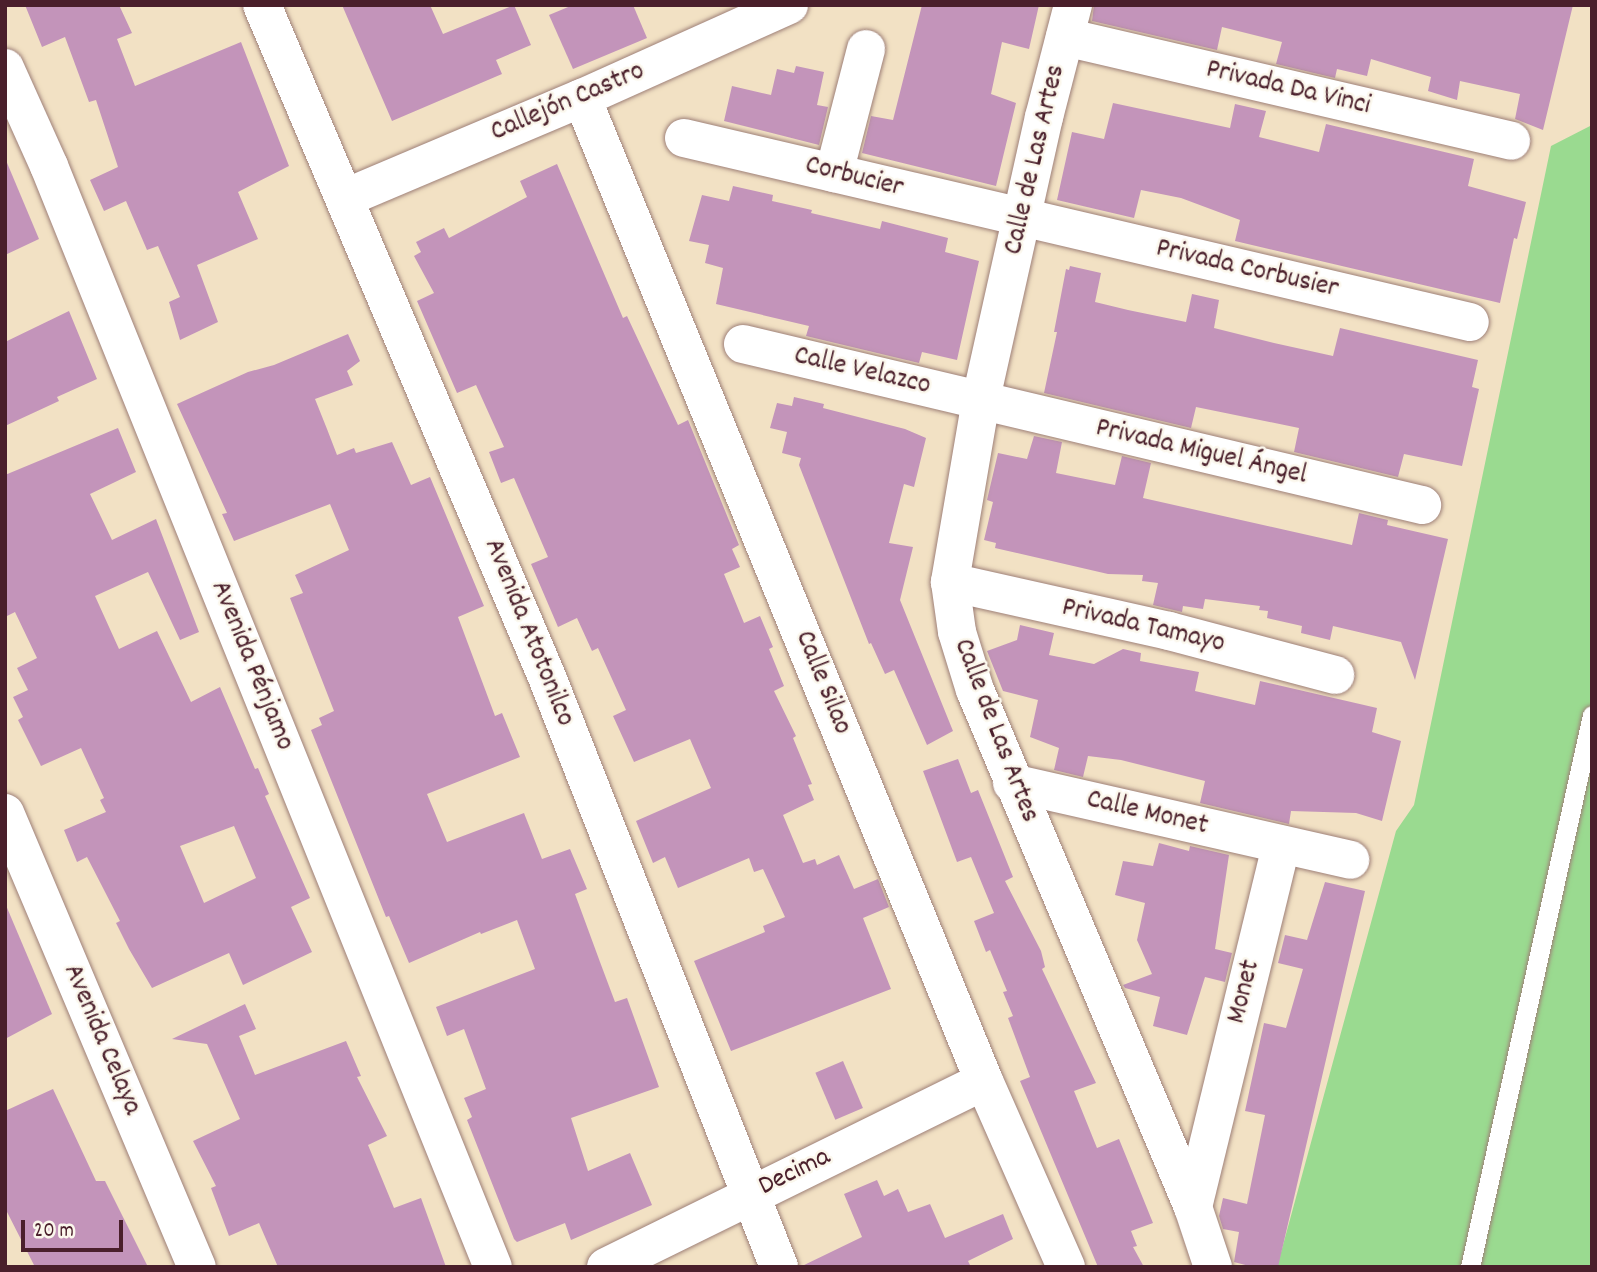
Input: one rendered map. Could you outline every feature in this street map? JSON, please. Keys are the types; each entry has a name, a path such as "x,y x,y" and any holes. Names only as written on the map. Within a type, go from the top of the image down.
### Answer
{"street":[{"name":"Avenida Atotonilco","path":"262,5 547,677 779,1267"},
{"name":"Callejón Castro","path":"345,198 582,98 789,5"},
{"name":"Privada Da Vinci","path":"1069,21 1511,141"},
{"name":"Calle de Las Artes","path":"1069,21 1044,117 981,400 950,582 957,632 975,690 1193,1207 1213,1267"},
{"path":"834,173 866,49"},
{"name":"Avenida Pénjamo","path":"5,68 49,166 493,1267"},
{"name":"Calle Silao","path":"582,98 984,1081 1066,1267"},
{"name":"Corbucier","path":"684,138 1023,217"},
{"name":"Privada Corbusier","path":"1023,217 1470,322"},
{"name":"Calle Velazco","path":"743,344 981,400"},
{"name":"Privada Miguel Ángel","path":"981,400 1422,506"},
{"name":"Privada Tamayo","path":"950,582 1169,631 1335,676"},
{"name":"Calle Monet","path":"1012,783 1281,845"},
{"name":"Avenida Celaya","path":"5,813 197,1267"},
{"path":"1281,845 1350,860"},
{"name":"Monet","path":"1193,1207 1281,845"},
{"name":"Decima","path":"606,1267 984,1081"}],"lane":[{"path":"1471,1267 1592,715"}],"green space":[{"path":"1592,125 1592,1267 1277,1267 1396,831 1414,805 1551,146"}],"building":[{"path":"25,5 119,5 132,33 117,39 135,86 241,42 289,166 238,192 258,239 197,265 218,322 180,340 169,302 180,297 158,246 147,250 126,201 104,211 90,180 118,167 96,100 89,102 65,37 42,47"},
{"path":"342,5 430,5 443,34 514,5 531,45 496,60 502,74 392,121"},
{"path":"573,5 633,5 647,38 573,69 549,15"},
{"path":"922,5 1039,5 1029,49 1002,42 991,94 1016,103 996,186 862,153 871,116 893,120"},
{"path":"1094,5 1573,5 1543,130 1515,119 1520,94 1460,81 1457,100 1428,91 1431,77 1371,59 1367,76 1337,69 1335,78 1276,64 1282,42 1222,27 1217,50 1092,21"},
{"path":"796,66 824,72 817,105 828,107 819,145 724,121 732,86 771,95 777,69 794,73"},
{"path":"1113,103 1230,128 1235,104 1266,111 1259,137 1319,152 1326,124 1474,159 1468,186 1526,202 1517,239 1514,238 1500,303 1235,241 1240,220 1181,198 1141,190 1134,218 1057,200 1072,132 1104,139"},
{"path":"5,158 39,239 5,255"},
{"path":"557,164 623,318 627,316 678,425 688,420 739,545 732,549 740,567 724,574 744,623 760,616 773,647 769,649 784,686 774,691 796,736 793,738 812,784 808,785 814,800 783,815 803,863 815,859 817,865 839,855 854,889 878,879 889,907 863,918 891,989 731,1051 694,961 765,932 763,926 785,917 763,869 754,872 749,858 678,888 665,857 653,863 636,821 711,788 690,739 634,762 613,716 626,710 598,648 592,651 577,618 558,627 531,564 548,557 514,478 501,483 489,452 504,447 476,385 457,393 417,301 434,293 414,256 421,252 416,242 444,228 449,238 527,197 520,181"},
{"path":"733,186 773,195 772,201 812,210 811,213 880,229 882,221 948,238 945,252 979,261 957,360 922,352 919,363 806,336 809,326 716,304 723,268 705,263 709,245 689,241 702,195 729,201"},
{"path":"1070,266 1101,273 1095,302 1128,310 1186,322 1192,294 1219,300 1214,328 1274,343 1333,356 1340,328 1478,360 1472,387 1479,389 1462,466 1404,454 1398,477 1294,452 1299,428 1196,407 1191,428 1044,393 1057,332 1054,332 1066,269 1069,270"},
{"path":"69,311 97,379 57,397 59,401 5,426 5,342"},
{"path":"348,334 360,361 347,371 353,385 315,399 337,455 354,448 356,453 392,442 411,485 430,477 484,606 458,617 495,716 502,713 520,757 427,794 447,842 524,813 542,859 570,849 587,889 575,894 600,962 615,1002 627,998 659,1087 571,1118 588,1171 630,1153 652,1205 571,1240 565,1223 517,1242 514,1239 467,1120 472,1117 464,1098 486,1089 464,1029 447,1036 436,1007 535,969 517,920 481,934 480,932 409,963 389,916 386,917 311,730 322,725 319,718 334,711 290,598 303,593 295,575 349,550 330,504 234,541 222,514 227,513 177,404 248,372 274,365"},
{"path":"794,397 824,404 823,408 905,429 926,438 914,487 904,484 889,543 913,547 900,600 953,731 927,745 894,670 885,674 871,643 869,644 799,465 801,458 782,453 787,432 770,428 777,403 792,406"},
{"path":"118,428 136,472 90,494 112,540 156,519 199,632 180,640 148,572 95,596 119,649 157,631 191,702 220,687 255,769 258,768 269,794 265,796 310,898 291,907 312,952 243,985 229,953 152,988 116,923 120,921 87,857 77,862 64,830 106,812 100,800 104,798 81,748 41,766 18,720 23,717 13,697 28,690 17,668 37,658 15,612 5,617 5,475","holes":["234,826 256,878 204,903 180,846"]},
{"path":"1034,436 1062,442 1056,473 1115,485 1122,456 1151,463 1143,498 1352,545 1359,513 1388,520 1387,525 1448,539 1415,680 1401,642 1333,626 1330,640 1301,633 1302,626 1267,618 1268,611 1259,610 1260,606 1205,599 1203,609 1183,606 1182,612 1153,605 1158,583 1142,581 1143,575 1108,574 995,548 996,543 984,540 993,502 987,500 998,453 1027,459"},
{"path":"1020,625 1054,633 1049,655 1094,664 1123,649 1141,653 1140,661 1199,672 1195,691 1255,705 1260,681 1377,708 1372,732 1401,741 1382,821 1356,813 1291,811 1289,824 1200,803 1205,781 1121,760 1088,756 1083,777 1054,770 1059,748 1030,737 1038,700 1003,691 987,651 1017,640"},
{"path":"958,759 971,793 978,790 1013,877 1005,881 1041,951 1045,967 1042,969 1096,1083 1074,1091 1097,1148 1119,1139 1153,1223 1131,1231 1137,1246 1133,1247 1144,1267 1098,1267 1020,1081 1030,1077 1008,1018 1013,1016 1003,992 1007,991 990,950 986,952 974,921 994,913 971,857 957,862 923,771"},
{"path":"1159,843 1189,851 1190,846 1229,855 1215,949 1232,953 1225,982 1205,977 1187,1035 1153,1026 1160,997 1125,988 1123,985 1152,974 1137,940 1145,903 1115,895 1123,861 1153,866"},
{"path":"1325,882 1365,891 1278,1267 1253,1267 1234,1262 1239,1232 1223,1229 1219,1216 1223,1198 1247,1204 1265,1115 1245,1111 1264,1023 1286,1028 1303,969 1278,963 1285,935 1307,940"},
{"path":"5,903 52,1014 5,1039"},
{"path":"245,1004 256,1029 239,1036 255,1075 346,1041 361,1076 357,1077 387,1136 368,1145 394,1208 421,1198 446,1267 278,1267 259,1223 229,1236 211,1188 216,1186 193,1141 240,1119 207,1044 172,1039"},
{"path":"843,1061 863,1108 835,1120 815,1073"},
{"path":"53,1089 96,1181 105,1181 148,1267 35,1267 5,1208 5,1111"},
{"path":"877,1180 884,1196 898,1189 908,1212 930,1204 945,1238 1003,1214 1013,1239 968,1261 971,1267 800,1267 862,1237 844,1194"}]}
